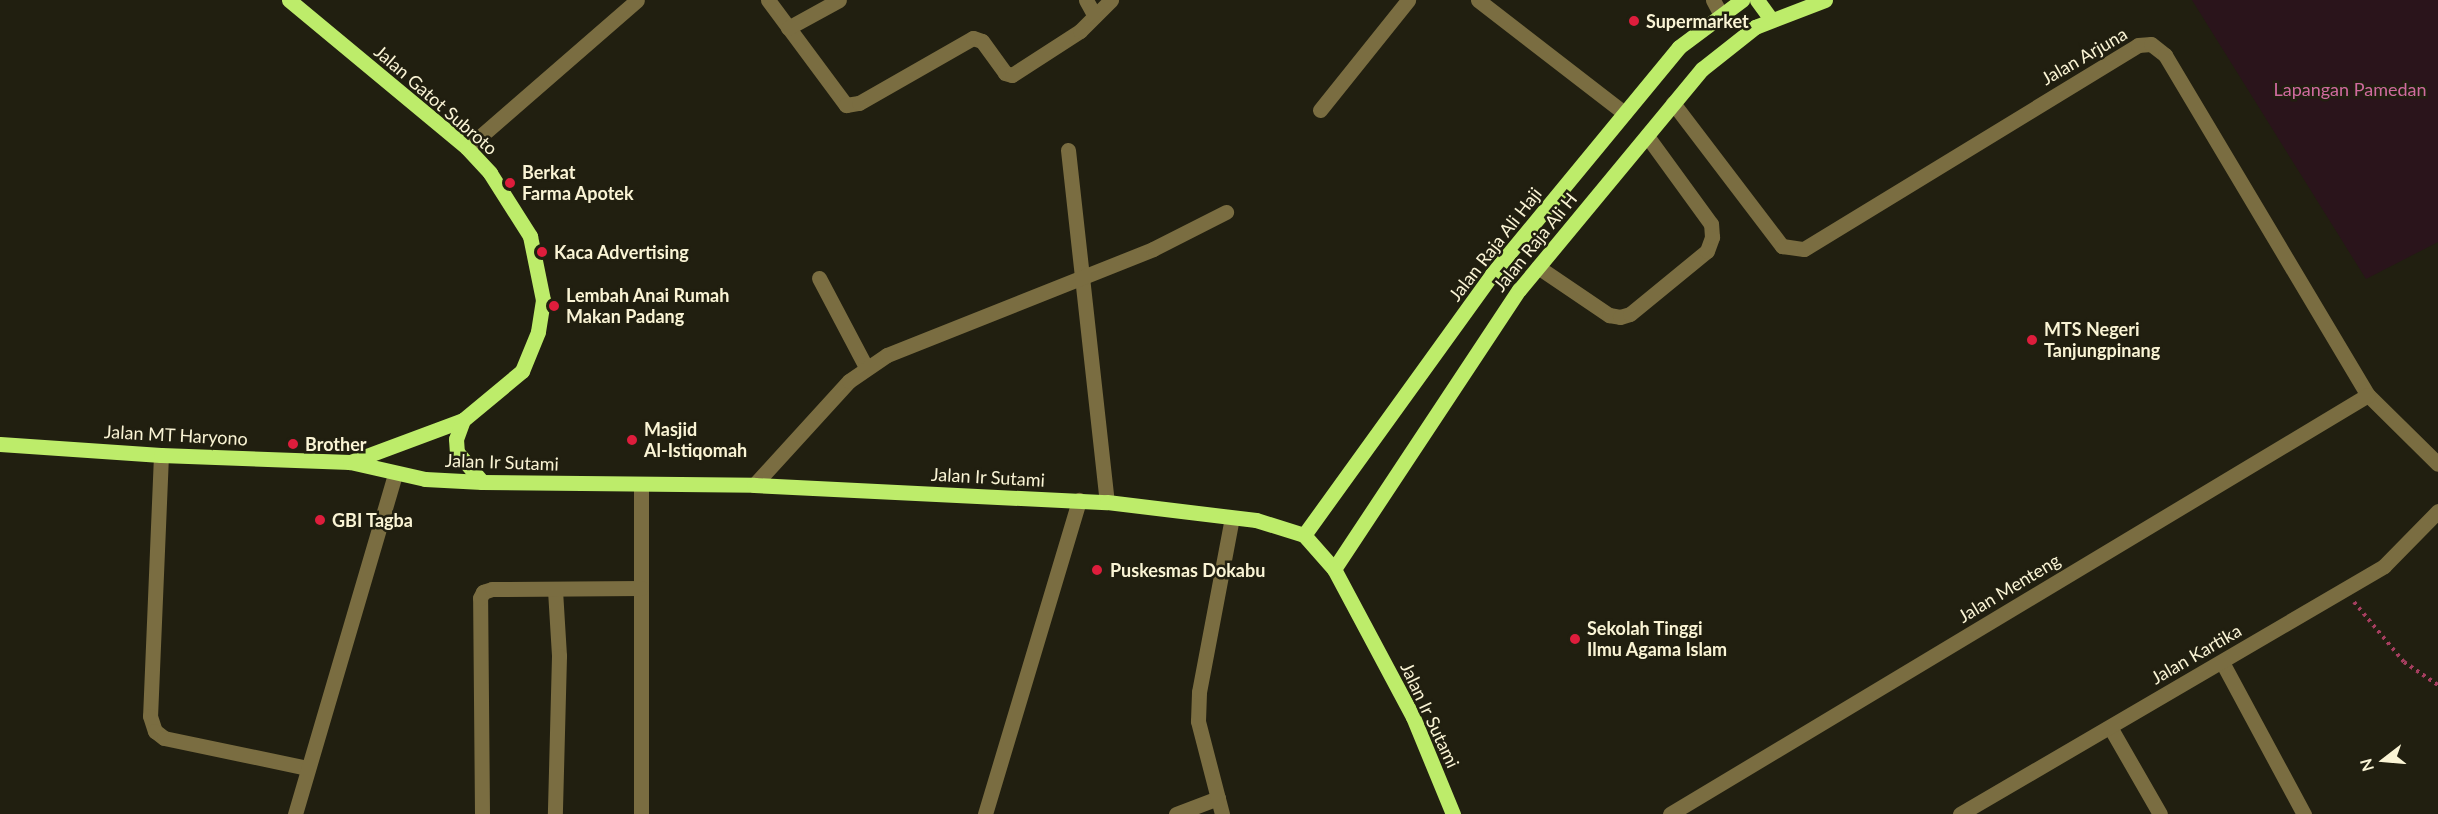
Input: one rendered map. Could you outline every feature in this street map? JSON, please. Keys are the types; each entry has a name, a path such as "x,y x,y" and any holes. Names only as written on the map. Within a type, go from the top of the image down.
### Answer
{"main road":[{"name":"Jalan Gatot Subroto","path":"289,0 466,148 490,173 530,236 543,300 538,332 522,371 463,420 350,462"},
{"name":"Jalan Raja Ali Haji","path":"1305,535 1492,274 1679,46 1716,7 1742,0"},
{"path":"1757,0 1771,19"},
{"name":"Jalan Raja Ali H","path":"1334,569 1384,490 1392,483 1538,267 1702,69 1735,39 1771,19 1825,0"},
{"path":"463,420 456,439 457,452 483,482"},
{"name":"Jalan MT Haryono","path":"0,444 161,455 350,462"},
{"name":"Jalan Ir Sutami","path":"350,462 395,474 483,482 641,486 754,485 1107,502 1256,520 1305,535 1334,569 1413,717 1453,814"}],"street":[{"path":"466,148 637,0"},
{"path":"768,0 846,105 859,103 973,38 982,41 1005,73 1012,75 1080,31 1111,0"},
{"path":"788,27 838,0"},
{"path":"1086,0 1095,16"},
{"path":"1320,110 1408,0"},
{"path":"1478,0 1624,113"},
{"name":"Jalan Arjuna","path":"1673,103 1782,246 1804,249 2138,45 2151,44 2165,55 2368,395 2437,462"},
{"path":"1538,267 1609,315 1620,317 1630,314 1707,251 1712,237 1711,224 1647,136"},
{"path":"1068,150 1107,502"},
{"path":"754,485 866,367 927,336 1153,249 1226,212"},
{"path":"819,278 866,367"},
{"name":"Jalan Menteng","path":"1670,814 2368,395"},
{"path":"161,455 150,716 155,731 164,738 308,768"},
{"path":"295,814 395,474"},
{"path":"641,486 641,814"},
{"path":"985,814 1079,500"},
{"name":"Jalan Kartika","path":"1963,813 2384,566 2438,511"},
{"path":"1222,814 1198,721 1199,692 1232,518"},
{"path":"482,814 480,598 492,589 641,588"},
{"path":"555,590 559,656 555,814"},
{"path":"2222,662 2304,814"},
{"path":"2110,727 2160,814"},
{"path":"1176,814 1218,798"}],"path":[{"path":"2343,590 2404,662 2438,686"}],"green space":[{"name":"Lapangan Pamedan","path":"2192,0 2438,0 2438,242 2366,279"}],"place":[{"name":"Supermarket","path":"1634,21"},
{"name":"Berkat Farma Apotek","path":"510,183"},
{"name":"Kaca Advertising","path":"542,252"},
{"name":"Lembah Anai Rumah Makan Padang","path":"554,306"},
{"name":"MTS Negeri Tanjungpinang","path":"2032,340"},
{"name":"Masjid Al-Istiqomah","path":"632,440"},
{"name":"Brother","path":"293,444"},
{"name":"GBI Tagba","path":"320,520"},
{"name":"Puskesmas Dokabu","path":"1097,570"},
{"name":"Sekolah Tinggi Ilmu Agama Islam","path":"1575,639"}]}
